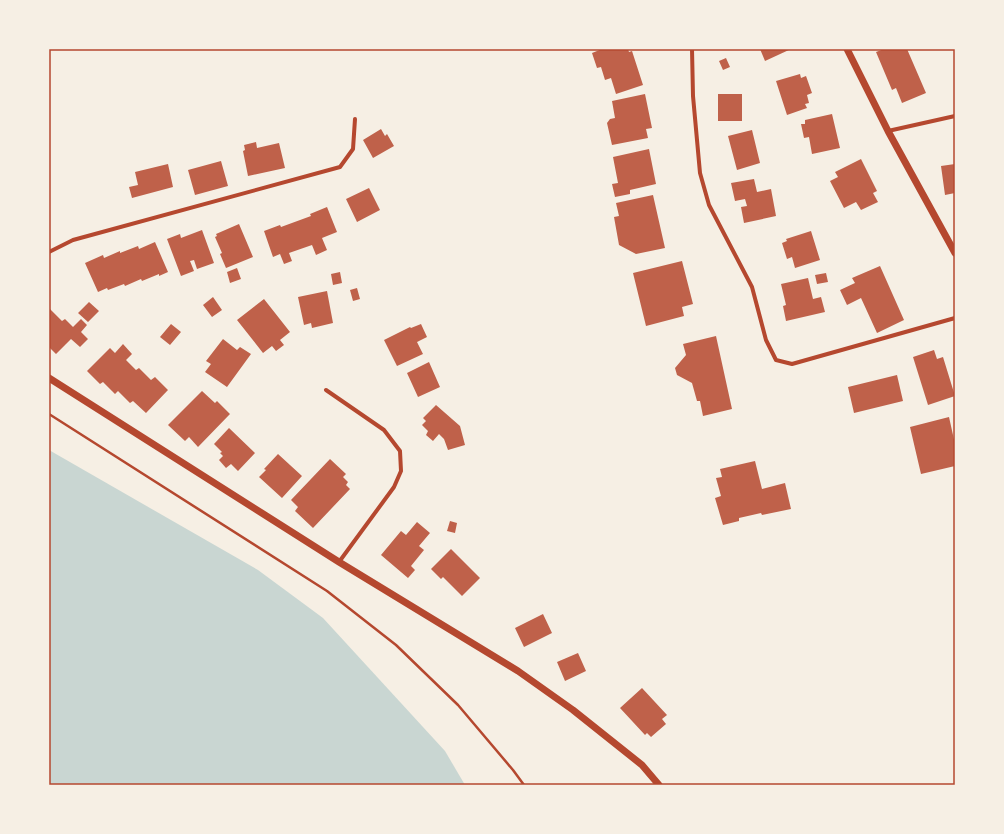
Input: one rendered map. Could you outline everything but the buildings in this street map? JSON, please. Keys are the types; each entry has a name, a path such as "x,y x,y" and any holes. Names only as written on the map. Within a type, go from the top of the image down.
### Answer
{"street":[{"path":"692,49 693,96 700,173 709,205 752,287 766,340 776,360 792,364 955,318"},
{"path":"847,49 888,131 955,253"},
{"path":"888,131 955,116"},
{"path":"49,252 73,240 340,167 353,148 354,119"},
{"path":"49,378 339,562 518,671 573,710 642,765 659,785"},
{"path":"326,390 384,430 400,451 401,471 394,487 339,562"}],"path":[{"path":"49,414 327,591 371,625 396,645 458,704 524,785"}],"shaded area":[{"path":"49,450 258,570 323,618 445,751 465,785 49,785"}]}
